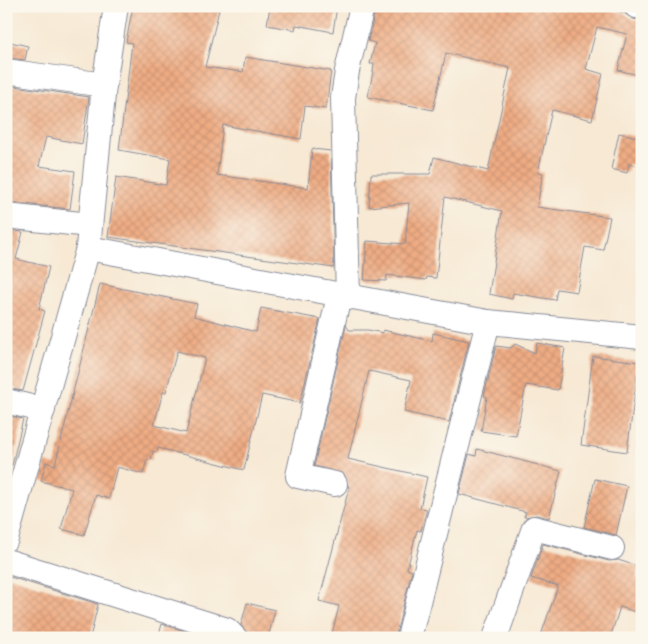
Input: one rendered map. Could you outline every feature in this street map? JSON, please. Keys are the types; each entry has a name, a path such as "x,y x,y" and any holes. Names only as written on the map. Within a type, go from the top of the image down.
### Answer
{"street":[{"path":"6,538 43,410 89,237 104,85 116,6"},
{"path":"335,484 298,476 344,297 343,98 346,71 362,6"},
{"path":"636,6 642,8"},
{"path":"6,71 104,85"},
{"path":"6,216 344,297 488,322 642,336"},
{"path":"409,638 488,322"},
{"path":"6,401 43,410"},
{"path":"495,638 534,528 612,548"},
{"path":"6,561 228,630 235,638"}],"building":[{"path":"133,6 205,6 219,10 205,67 243,72 245,57 331,71 326,109 305,106 301,139 223,125 217,175 308,188 312,149 331,151 334,268 108,237 116,177 166,185 170,159 119,150 132,43 126,42"},
{"path":"270,6 337,6 333,32 296,25 295,30 267,25"},
{"path":"376,6 599,6 624,13 633,19 642,20 642,76 618,70 627,34 597,27 586,69 603,74 592,120 552,110 538,172 543,173 537,207 610,217 603,250 585,247 577,292 557,289 555,300 513,293 512,299 489,294 502,211 445,197 436,278 427,277 426,280 387,275 386,281 364,280 367,241 405,244 409,203 369,207 371,174 430,174 434,157 488,171 510,68 446,53 433,110 368,97 374,64 370,64 375,43 368,41"},
{"path":"6,41 28,46 25,60 6,58"},
{"path":"7,85 89,97 82,144 46,137 39,166 75,171 70,209 6,202"},
{"path":"619,133 642,138 642,167 629,164 627,173 611,169"},
{"path":"6,230 23,232 16,259 49,267 39,309 45,311 23,391 6,388"},
{"path":"100,284 197,304 194,316 256,332 261,308 320,319 300,403 262,395 244,470 158,448 157,452 153,451 151,460 147,459 143,474 117,467 109,499 96,495 84,535 61,529 72,489 41,481 46,462 55,465","holes":["177,351 205,358 186,433 154,425 163,392 166,392"]},
{"path":"346,325 349,330 368,330 383,333 383,330 432,341 433,333 469,341 449,422 404,412 411,380 369,371 348,459 427,477 420,508 427,509 421,531 417,530 407,569 412,571 395,638 345,638 332,634 339,606 319,601 349,488 344,474 314,466"},
{"path":"537,343 565,348 558,390 526,385 516,436 481,431 487,397 484,396 496,346 511,348 515,344 535,353"},
{"path":"593,356 639,362 627,452 581,445"},
{"path":"6,415 23,419 12,465 6,465"},
{"path":"477,449 561,471 549,518 537,515 524,517 526,512 459,494 469,454 476,456"},
{"path":"595,479 627,486 616,535 584,527"},
{"path":"543,544 609,561 618,560 640,567 636,578 642,578 642,614 620,607 610,638 540,638 558,586 531,578"},
{"path":"10,577 98,604 90,638 6,638 6,593"},
{"path":"247,603 275,610 268,638 248,638 241,625"},
{"path":"162,624 206,638 158,638"}]}
